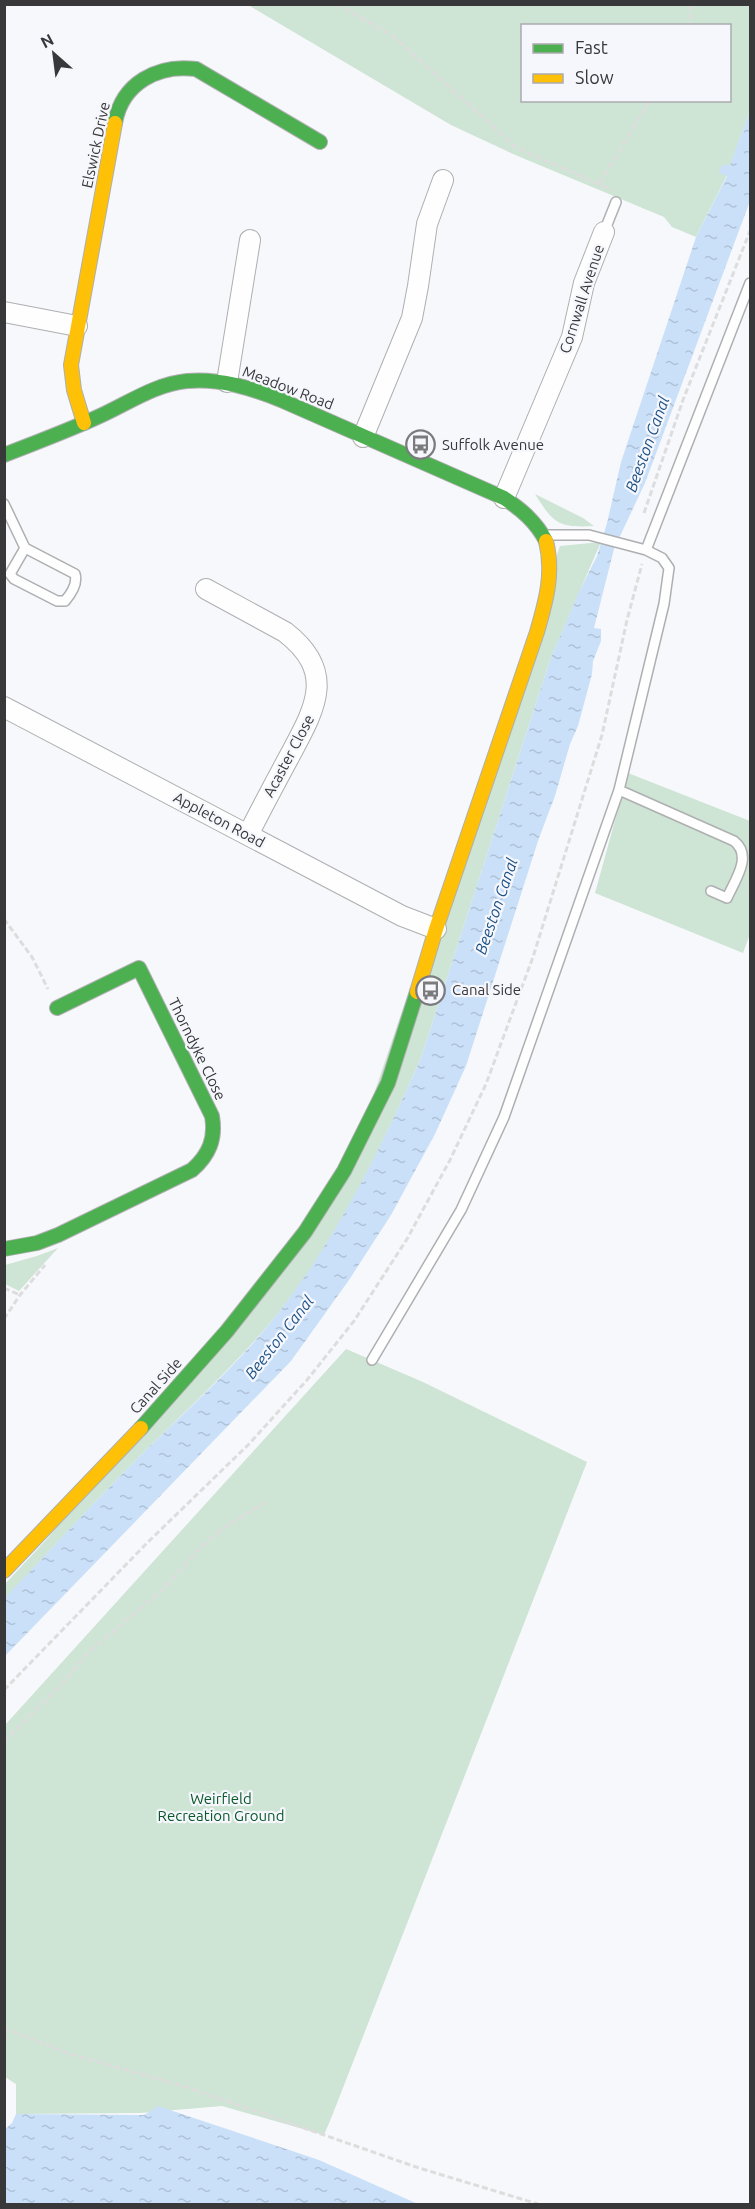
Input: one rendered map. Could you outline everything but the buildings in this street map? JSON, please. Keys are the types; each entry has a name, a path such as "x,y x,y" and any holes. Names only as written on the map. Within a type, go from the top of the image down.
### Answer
{"street":[{"name":"Elswick Drive","path":"84,423 71,379 77,326 117,111 126,92 142,78 162,69 175,67 196,69 320,142"},
{"path":"363,436 412,318 427,224 443,180"},
{"name":"Cornwall Avenue","path":"504,498 572,337 584,283 604,232"},
{"path":"227,382 250,240"},
{"path":"4,312 77,326"},
{"name":"Meadow Road","path":"4,455 179,382 227,382 254,389 504,498 529,514 544,535"},
{"name":"Canal Side","path":"4,1571 152,1417 234,1322 305,1232 344,1171 388,1083 436,929 549,591 551,571 544,535"},
{"name":"Acaster Close","path":"206,589 294,639 304,648 312,662 315,676 317,688 313,711 248,835"},
{"name":"Appleton Road","path":"4,707 402,916 436,929"},
{"name":"Thorndyke Close","path":"4,1249 37,1243 192,1170 205,1158 213,1143 212,1116 139,968 57,1008"}],"lane":[{"path":"604,232 616,202"},
{"path":"646,550 750,283"},
{"path":"4,504 25,548 75,574 77,579 71,595 65,601 57,601 14,579 10,574 25,548"},
{"path":"372,1360 461,1210 504,1117 619,790 664,604 669,568 662,558 646,550 589,535 544,535"},
{"path":"619,790 740,846 743,858 727,898 711,891"}],"path":[{"path":"337,4 393,36 517,148 611,188 617,198 616,202"},
{"path":"690,4 690,24"},
{"path":"600,183 649,102"},
{"path":"644,514 684,400 750,231"},
{"path":"4,1690 147,1543 249,1444 307,1380 354,1321 407,1239 450,1160 486,1084 533,957 603,735 615,687 627,620 646,550"},
{"path":"4,919 32,957 57,1008"},
{"path":"4,1288 20,1295 4,1319"},
{"path":"4,1742 61,1685 88,1653 161,1591 205,1543 225,1527 264,1503"},
{"path":"4,2028 70,2054 183,2086 419,2168 538,2205"}],"green space":[{"path":"248,5 750,5 750,110 730,166 719,173 727,175 696,237 672,227 664,217 513,154 451,125"},
{"path":"535,494 594,526 572,526 558,522 547,512"},
{"path":"601,542 550,660 421,1058 393,1121 344,1215 307,1274 271,1322 219,1378 110,1486 5,1599 4,1585 46,1540 343,1185 560,546"},
{"path":"628,773 750,821 750,934 743,953 595,893"},
{"path":"58,1248 19,1291 5,1284 5,1265"},
{"name":"Weirfield Recreation Ground","path":"346,1349 423,1382 587,1462 324,2135 222,2106 140,2113 16,2114 16,2084 5,2077 5,1725"}],"water":[{"name":"Beeston Canal","path":"750,110 750,201 645,483 614,549 594,628 601,629 601,641 593,661 592,674 578,726 539,838 466,1066 435,1134 391,1215 349,1280 291,1361 5,1656 4,1599 127,1469 238,1359 272,1321 327,1243 392,1121 421,1058 550,660 597,556 621,462 696,237 727,176 719,173 722,165 730,165"},
{"path":"158,2106 319,2160 418,2204 5,2204 5,2129 12,2123 16,2114 144,2115"}],"traffic: fast":[{"path":"115,123 125,97 144,79 168,70 196,69 320,142"},
{"path":"4,455 78,426 143,394 165,386 187,381 211,381 247,388 281,400 504,498 528,517 546,541"},
{"path":"4,1249 37,1243 58,1235 192,1170 207,1152 212,1139 212,1116 139,968 57,1008"},
{"path":"141,1428 227,1331 305,1232 344,1171 388,1083 417,992"}],"traffic: slow":[{"path":"84,423 74,390 71,365 115,123"},
{"path":"417,992 436,929 537,632 549,576 546,541"},
{"path":"4,1571 141,1428"}],"place":[{"name":"Suffolk Avenue","path":"421,445"},
{"name":"Canal Side","path":"431,990"}]}
